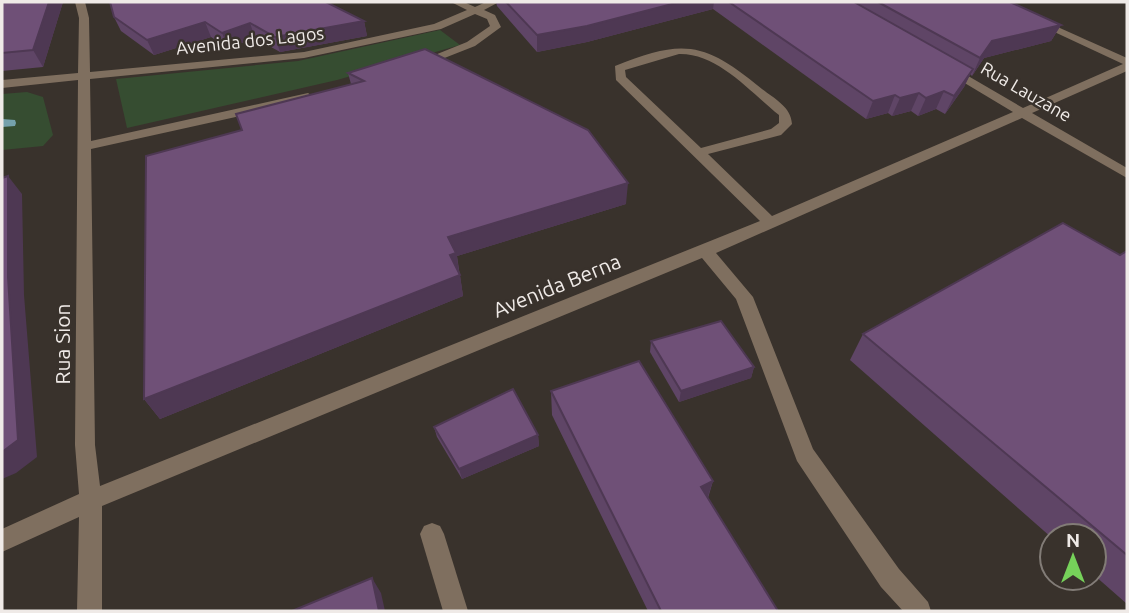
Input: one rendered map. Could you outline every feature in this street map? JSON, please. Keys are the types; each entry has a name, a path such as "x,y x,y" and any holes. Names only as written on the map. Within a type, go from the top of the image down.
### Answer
{"street":[{"name":"Rua Sion","path":"80,2 84,18 86,146 85,445 91,500 89,611"},
{"path":"405,69 452,53 496,27 491,17 456,2"},
{"name":"Avenida dos Lagos","path":"2,84 304,55 438,27 494,2"},
{"path":"1025,17 1127,64"},
{"path":"698,153 776,132 786,124 785,114 713,58 698,52 679,51 619,68 620,78 698,153 770,222"},
{"name":"Rua Lauzane","path":"934,61 1127,174"},
{"name":"Avenida Berna","path":"2,541 91,500 705,251 1127,64"},
{"path":"86,146 316,95"},
{"path":"705,251 744,298 804,454 890,578 919,611"},
{"path":"432,534 456,611"}],"green space":[{"path":"440,30 460,45 337,80 127,128 116,79 298,61"},
{"path":"27,92 43,97 53,135 43,146 2,150 2,94"}],"building":[{"path":"2,2 49,2 33,50 2,53"},
{"path":"110,2 326,2 364,21 275,37 250,23 222,33 205,22 147,40 114,17"},
{"path":"506,2 680,2 587,26 537,35"},
{"path":"729,2 854,2 973,69 954,96 944,91 926,98 919,93 900,98 895,95 873,101"},
{"path":"878,2 1010,2 1061,25 992,41 980,58"},
{"path":"425,49 588,130 628,183 448,237 456,253 450,255 460,275 144,399 146,156 242,130 236,114 364,81 348,73"},
{"path":"8,176 8,277 18,440 2,452 2,178"},
{"path":"1063,223 1120,255 1127,251 1127,555 1108,539 1108,522 1088,522 863,334"},
{"path":"721,321 754,367 681,391 651,341"},
{"path":"639,361 713,481 701,487 778,611 661,611 551,391"},
{"path":"513,389 538,435 459,469 434,427"},
{"path":"372,578 379,611 292,611"}],"waterway":[{"path":"2,123 10,123"}]}
